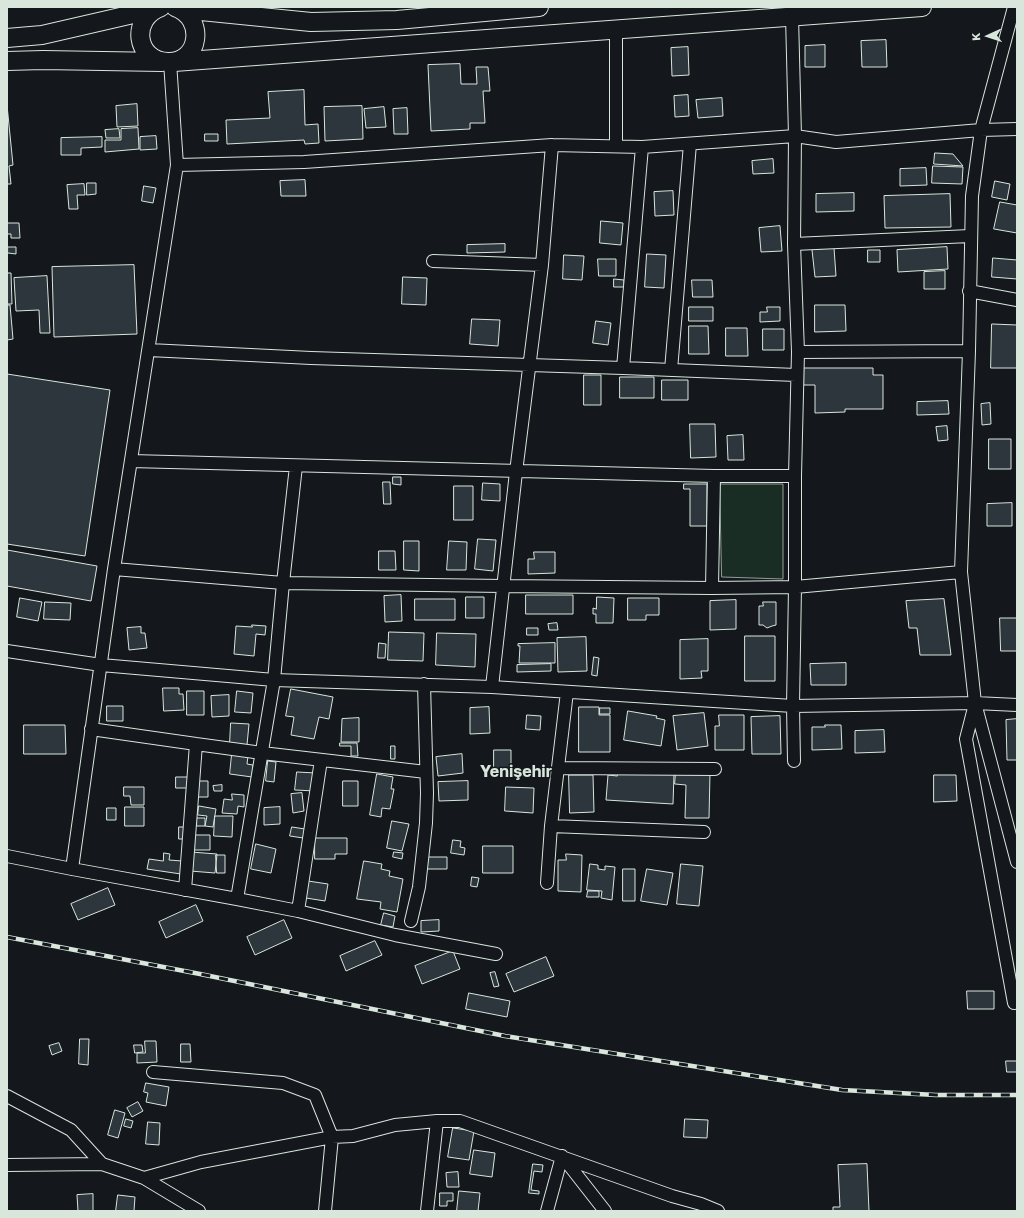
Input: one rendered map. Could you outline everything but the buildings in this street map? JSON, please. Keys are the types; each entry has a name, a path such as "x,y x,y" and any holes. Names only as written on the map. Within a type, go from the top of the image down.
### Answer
{"highway":[{"path":"179,8 311,22 397,20 539,7"},
{"path":"7,61 43,60 170,62 922,7"},
{"path":"157,8 147,15 142,22 140,40 149,55 157,60 170,62 183,58 190,51 195,42 196,33 194,24 189,15 179,8"},
{"path":"7,38 42,35 157,8"}],"street":[{"path":"1014,7 981,130 972,196 970,236 969,351 961,572 976,703 1017,862"},
{"path":"792,16 795,136 794,244 798,352 796,375 795,476 794,761"},
{"path":"616,29 616,146"},
{"path":"72,869 114,569 177,165 170,62"},
{"path":"177,165 304,162 552,145 642,147 795,136 836,142 981,130 1017,129"},
{"path":"671,370 690,144"},
{"path":"492,687 516,472 542,265 552,145"},
{"path":"623,368 642,147"},
{"path":"794,244 970,236"},
{"path":"433,261 542,265"},
{"path":"970,291 1017,300"},
{"path":"149,350 311,358 796,375"},
{"path":"798,352 969,351"},
{"path":"131,461 516,472 795,476"},
{"path":"237,899 274,680 296,466"},
{"path":"712,588 714,476"},
{"path":"114,569 283,582 712,588 795,587 961,572"},
{"path":"7,651 101,665 274,680 492,687 793,706 976,703 1017,705"},
{"path":"411,921 419,886 426,823 424,684"},
{"path":"547,883 551,826 567,692"},
{"path":"976,703 966,739 1014,1003"},
{"path":"91,729 262,753 426,772"},
{"path":"185,890 196,744"},
{"path":"298,911 321,760"},
{"path":"558,768 715,769"},
{"path":"551,826 704,832"},
{"path":"7,856 298,911 395,935 496,954"},
{"path":"153,1072 283,1083 315,1095 332,1137 326,1211"},
{"path":"7,1096 71,1130 102,1164"},
{"path":"427,1211 437,1121"},
{"path":"144,1178 201,1162 332,1137 353,1136 395,1125 437,1121 460,1121 718,1211"},
{"path":"547,1211 562,1156"},
{"path":"562,1156 605,1211"},
{"path":"7,1165 102,1164 144,1178 199,1211"}],"green space":[{"path":"720,484 783,484 783,579 722,577"}],"railway":[{"path":"7,937 200,974 505,1036 842,1090 936,1095 1017,1095"}],"district":[{"name":"Yenişehir","path":"516,772"}]}
